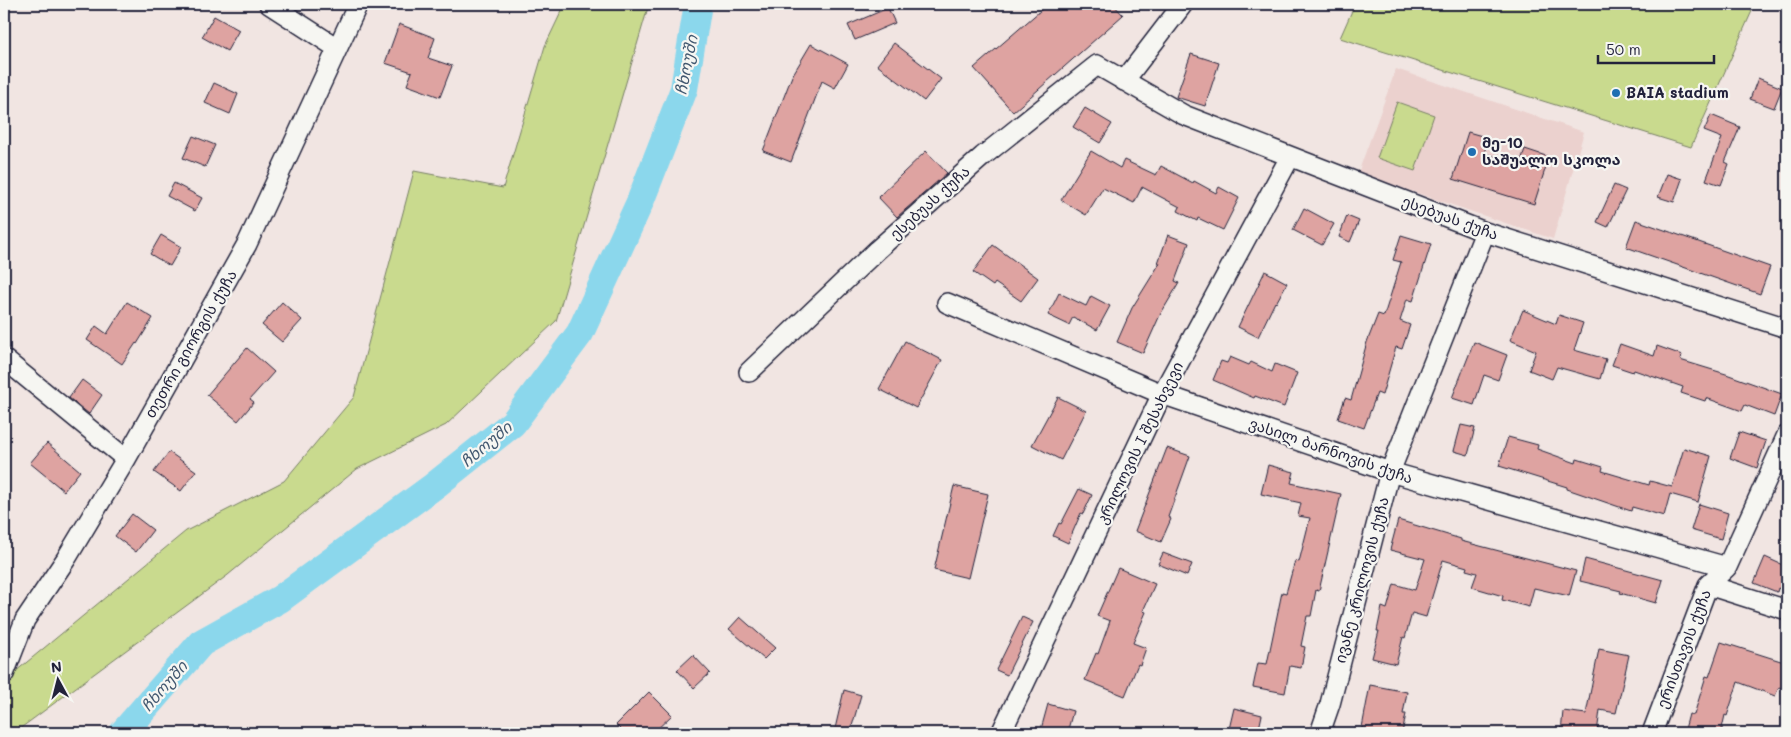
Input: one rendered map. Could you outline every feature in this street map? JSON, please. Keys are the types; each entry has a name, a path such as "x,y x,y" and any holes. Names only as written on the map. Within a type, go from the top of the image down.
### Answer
{"street":[{"path":"269,4 337,48"},
{"name":"თეთრი გიორგის ქუჩა","path":"4,674 25,620 66,559 126,459 247,244 358,4"},
{"path":"1124,81 1183,4"},
{"name":"ესებუას ქუჩა","path":"749,372 877,250 983,156 1097,65 1184,115 1485,232 1787,328"},
{"name":"კრილოვის I შესახვევი","path":"1001,733 1162,394 1290,157"},
{"name":"ივანე კრილოვის ქუჩა","path":"1320,733 1330,704 1390,472 1485,232"},
{"name":"ვასილ ბარნოვის ქუჩა","path":"947,303 1162,394 1390,472 1727,567"},
{"path":"4,359 126,459"},
{"name":"ერისთავის ქუჩა","path":"1652,733 1708,586 1727,567 1787,435"},
{"path":"1708,586 1787,610"}],"shaded area":[{"name":"მე-10 საშუალო სკოლა","path":"1396,69 1584,132 1553,239 1358,173"}],"green space":[{"path":"565,4 649,4 556,321 446,425 357,469 228,575 16,733 4,733 4,681 186,531 284,481 354,397 414,171 503,188 545,46"},
{"name":"BAIA stadium","path":"1355,4 1736,4 1752,11 1691,147 1340,38"},
{"path":"1397,102 1434,115 1415,171 1377,158"}],"building":[{"path":"1048,4 1113,4 1123,15 1013,112 974,68"},
{"path":"888,8 895,23 855,40 848,25"},
{"path":"214,16 239,30 227,51 202,37"},
{"path":"399,24 435,38 428,58 452,66 440,97 407,85 412,72 385,63"},
{"path":"894,43 941,79 924,101 877,65"},
{"path":"811,44 848,64 835,88 822,81 791,162 763,151 792,76"},
{"path":"1191,54 1219,63 1205,106 1176,97"},
{"path":"1758,78 1782,88 1774,108 1750,99"},
{"path":"214,83 238,94 230,114 205,103"},
{"path":"1085,108 1112,124 1100,143 1073,127"},
{"path":"1711,115 1740,127 1725,162 1729,164 1721,185 1706,180 1722,138 1704,131"},
{"path":"1468,132 1489,138 1484,153 1520,164 1525,149 1549,157 1534,204 1453,179"},
{"path":"193,136 215,145 205,167 183,158"},
{"path":"926,151 947,173 897,217 878,197"},
{"path":"1091,151 1120,168 1124,160 1156,175 1161,166 1216,193 1219,187 1239,198 1223,230 1198,218 1197,221 1178,211 1180,207 1142,187 1134,203 1103,188 1086,215 1061,200"},
{"path":"1667,174 1682,179 1674,202 1658,197"},
{"path":"174,183 202,198 195,211 167,196"},
{"path":"1614,185 1626,190 1608,227 1597,222"},
{"path":"1304,208 1334,224 1322,245 1293,230"},
{"path":"1347,216 1359,221 1350,242 1339,237"},
{"path":"1636,220 1770,267 1760,294 1626,247"},
{"path":"161,235 181,247 170,266 150,254"},
{"path":"1168,235 1189,243 1175,281 1179,283 1160,315 1143,353 1117,342 1132,308 1160,263 1158,263"},
{"path":"1401,235 1431,244 1413,301 1407,299 1400,321 1410,325 1402,349 1396,347 1382,395 1377,393 1364,428 1338,419 1345,398 1351,400 1367,342 1378,314 1384,316 1401,262 1393,260"},
{"path":"993,245 1038,278 1021,301 995,283 993,286 973,272"},
{"path":"1265,271 1287,283 1275,302 1258,337 1238,327"},
{"path":"1059,293 1086,306 1091,296 1110,306 1097,330 1073,317 1069,325 1048,315"},
{"path":"127,302 153,318 122,364 87,340 96,326 107,334"},
{"path":"282,302 302,320 282,342 262,325"},
{"path":"1523,310 1556,324 1559,315 1583,323 1574,350 1606,359 1600,379 1557,367 1552,379 1529,370 1536,351 1510,340"},
{"path":"905,341 942,360 916,408 879,389"},
{"path":"1474,342 1507,355 1498,380 1484,375 1474,405 1452,398"},
{"path":"1620,344 1654,356 1657,346 1682,355 1680,360 1782,394 1774,416 1745,405 1742,411 1706,398 1705,401 1681,393 1683,387 1634,370 1633,372 1612,365"},
{"path":"247,348 274,372 250,399 254,402 238,421 207,395"},
{"path":"1230,357 1249,365 1251,362 1272,372 1275,364 1297,373 1284,407 1255,396 1254,398 1213,380 1221,361 1227,363"},
{"path":"82,380 102,395 89,414 69,398"},
{"path":"1058,397 1086,411 1061,460 1032,445"},
{"path":"1461,425 1475,428 1468,455 1454,451"},
{"path":"1739,432 1766,441 1757,468 1730,458"},
{"path":"1508,437 1538,445 1537,449 1576,463 1577,459 1603,467 1602,471 1649,485 1650,481 1672,487 1684,448 1711,456 1698,502 1670,494 1664,516 1632,507 1631,511 1567,489 1567,487 1499,466"},
{"path":"47,443 80,471 64,491 30,463"},
{"path":"1167,448 1190,456 1168,517 1171,519 1161,542 1135,531"},
{"path":"169,452 196,471 181,491 154,472"},
{"path":"1268,465 1294,472 1291,483 1341,494 1319,591 1316,590 1311,616 1307,616 1301,646 1305,647 1301,668 1290,666 1285,693 1253,687 1258,663 1267,664 1282,592 1286,593 1295,561 1299,562 1310,518 1298,516 1301,503 1261,494"},
{"path":"954,486 988,494 968,578 934,570"},
{"path":"1079,489 1092,495 1083,514 1081,513 1068,543 1053,536"},
{"path":"1699,504 1728,513 1721,539 1691,530"},
{"path":"132,514 153,530 136,552 115,536"},
{"path":"1398,520 1461,539 1461,541 1576,571 1569,596 1534,588 1529,607 1502,600 1503,596 1472,587 1477,573 1466,570 1467,567 1443,560 1426,617 1412,613 1396,664 1372,658 1379,631 1377,631 1382,607 1387,609 1394,584 1415,590 1425,559 1390,550"},
{"path":"1163,553 1192,564 1187,576 1158,564"},
{"path":"1765,557 1787,567 1787,592 1778,588 1777,592 1754,583"},
{"path":"1585,559 1663,580 1656,603 1620,593 1621,591 1580,581"},
{"path":"1118,568 1155,584 1143,611 1146,612 1133,643 1146,648 1125,696 1085,680 1096,653 1098,654 1110,621 1097,616"},
{"path":"740,617 775,648 764,659 729,629"},
{"path":"1022,617 1033,622 1007,675 996,670"},
{"path":"1721,642 1787,663 1784,673 1787,675 1787,690 1779,687 1775,696 1738,682 1727,716 1725,715 1721,733 1684,733 1689,714 1694,715 1706,676 1709,677"},
{"path":"1599,649 1629,655 1616,713 1600,710 1597,733 1561,733 1563,711 1586,714"},
{"path":"693,655 710,673 694,688 677,670"},
{"path":"1370,685 1407,692 1403,714 1406,714 1402,733 1361,733"},
{"path":"844,690 861,695 850,733 834,733"},
{"path":"649,692 672,715 653,733 624,733 616,725"},
{"path":"1048,704 1073,711 1067,733 1040,733"},
{"path":"1234,708 1262,715 1258,733 1245,733 1229,729"}],"waterway":[{"name":"ჩხოუში","path":"123,733 201,643 280,599 434,486 513,423 580,333 640,202 684,89 698,4"}],"place":[{"name":"BAIA stadium","path":"1616,93"},
{"name":"მე-10 საშუალო სკოლა","path":"1472,152"}]}
